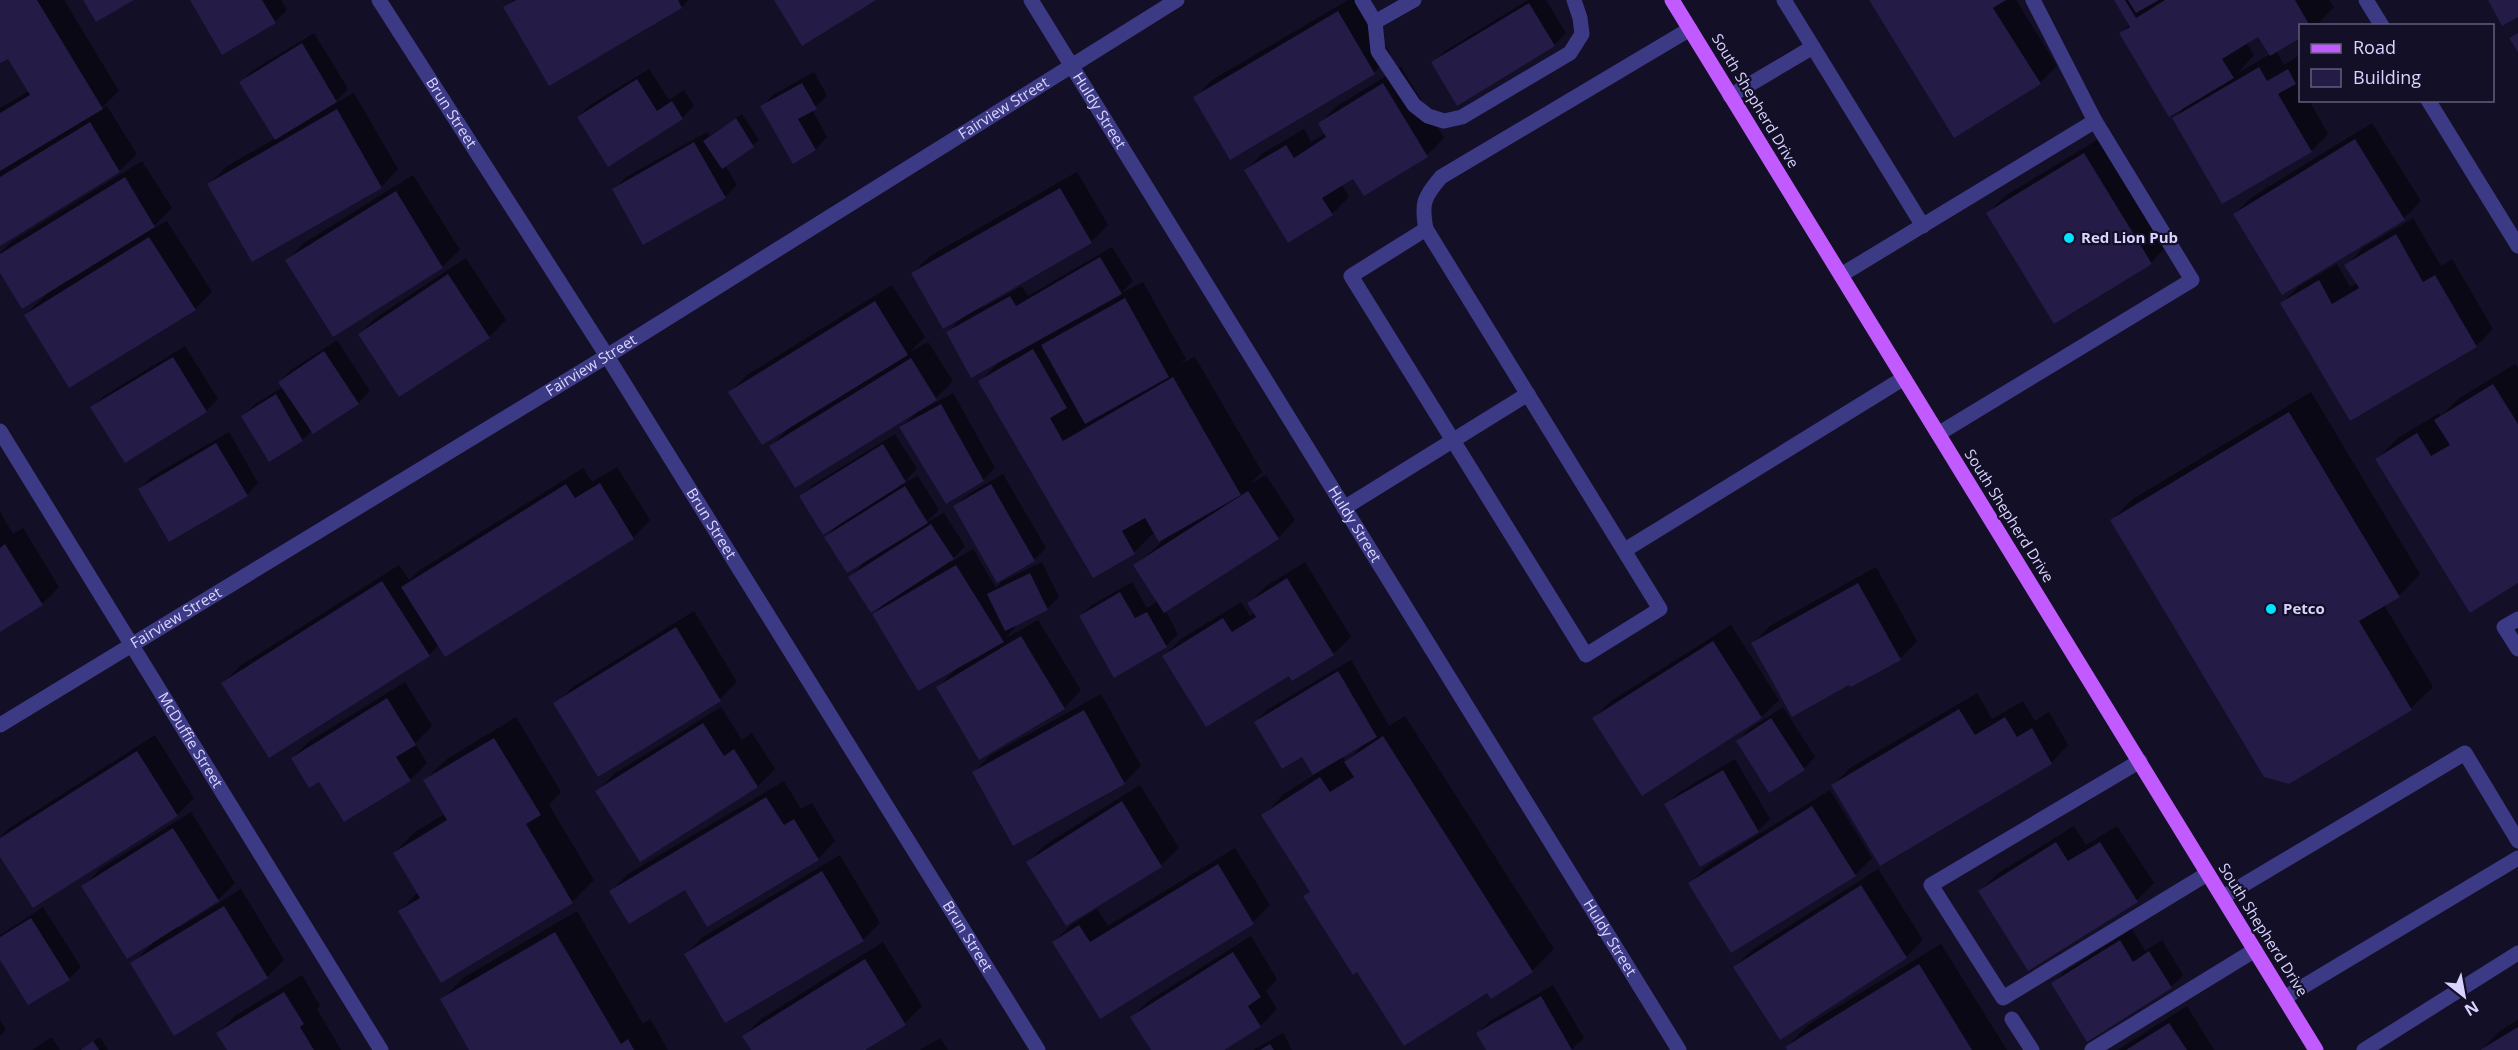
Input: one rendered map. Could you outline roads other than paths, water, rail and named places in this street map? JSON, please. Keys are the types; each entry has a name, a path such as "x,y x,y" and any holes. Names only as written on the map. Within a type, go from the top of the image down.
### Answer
{"main road":[{"name":"South Shepherd Drive","path":"1672,0 2316,1050"}],"street":[{"name":"Brun Street","path":"379,0 607,356 1038,1050"},
{"name":"Huldy Street","path":"1031,0 1679,1050"},
{"name":"Fairview Street","path":"0,725 607,356 1177,0"},
{"path":"1362,0 1375,22 1378,51 1414,105 1428,116 1444,121 1462,117 1570,53 1582,34 1574,0"},
{"path":"1375,22 1414,0"},
{"path":"1784,0 1923,226"},
{"path":"1938,435 2192,280 2095,122 2033,0"},
{"path":"2366,0 2381,24"},
{"path":"1426,229 1351,276 1586,655 1660,609 1426,229 1422,208 1428,193 1441,177 1690,29"},
{"path":"1731,96 1813,47"},
{"path":"2429,102 2518,246"},
{"path":"1840,275 2095,122"},
{"path":"1625,550 1904,378"},
{"path":"1344,508 1528,394"},
{"name":"McDuffie Street","path":"0,431 381,1050"},
{"path":"2518,619 2505,627 2518,649"},
{"path":"2223,897 2465,753 2518,841"},
{"path":"2139,761 1931,885 2003,999 2207,874"},
{"path":"2284,998 2518,858"},
{"path":"2092,1050 2255,950"},
{"path":"2364,1050 2518,953"},
{"path":"2012,1019 2032,1050"}],"place":[{"name":"Red Lion Pub","path":"2069,238"},
{"name":"Petco","path":"2271,609"}]}
